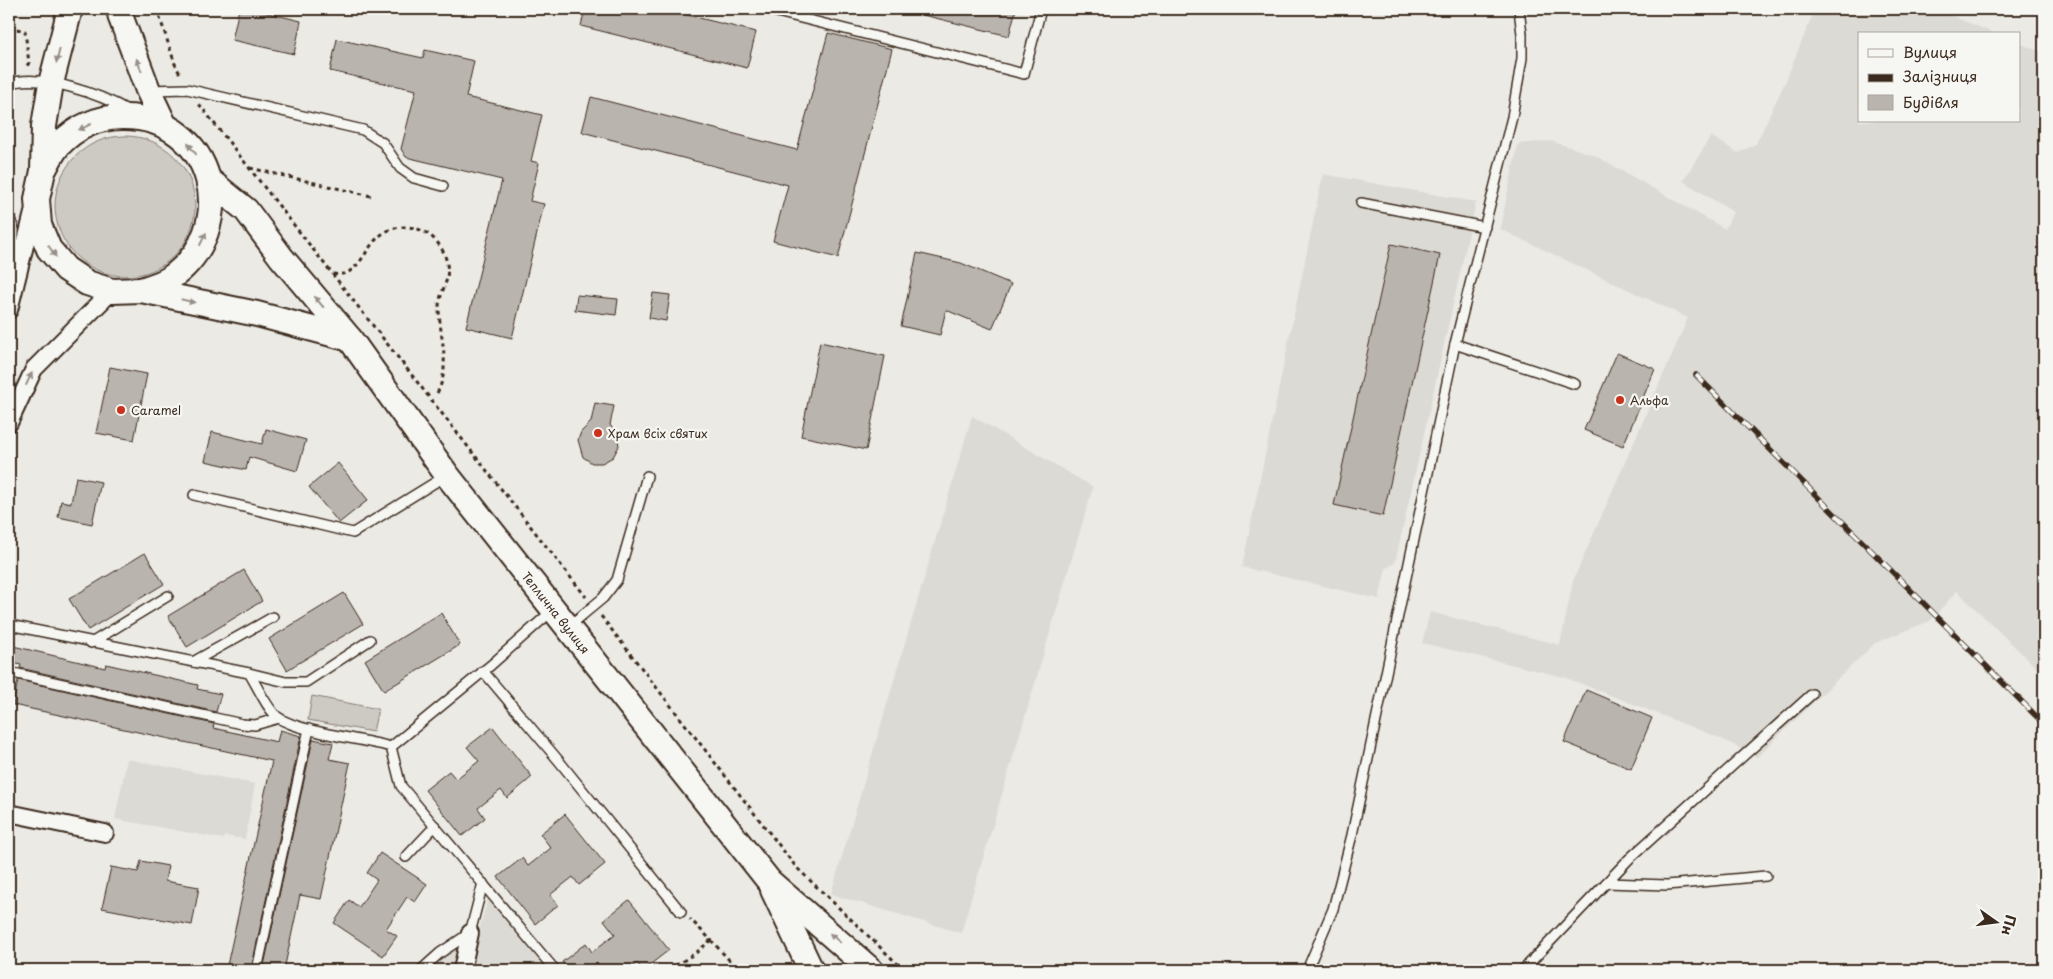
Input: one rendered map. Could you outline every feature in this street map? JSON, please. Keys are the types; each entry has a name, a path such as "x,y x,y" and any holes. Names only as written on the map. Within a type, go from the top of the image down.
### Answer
{"main road":[{"path":"70,9 51,83 44,126 43,171 37,200 39,225 49,249 60,262 66,269 87,283 112,291 141,290 257,314 350,339"},
{"path":"120,9 121,18 148,90 165,126"},
{"path":"43,171 58,146 81,127 108,117 138,117 165,126 185,140 201,160 209,180 212,208 206,237 190,262 168,280 141,290"},
{"name":"Теплична вулиця","path":"209,180 246,210 281,257 350,339 447,475 770,881 871,970"},
{"name":"Теплична вулиця","path":"770,881 810,970"}],"street":[{"path":"9,305 37,200"},
{"path":"9,424 34,369 112,291"},
{"path":"9,813 105,833"},
{"path":"462,970 470,933"}],"lane":[{"path":"765,9 1024,74 1041,9"},
{"path":"1307,970 1334,909 1352,835 1455,344 1512,116 1522,58 1519,9"},
{"path":"13,83 51,83 81,90 111,100 138,117"},
{"path":"148,90 187,89 363,130 383,143 400,168 414,178 442,186"},
{"path":"1362,203 1485,227"},
{"path":"9,215 14,230 9,305"},
{"path":"1455,344 1575,384"},
{"path":"194,495 352,534 447,475"},
{"path":"568,627 610,590 620,573 647,476"},
{"path":"91,643 168,596"},
{"path":"391,747 484,671 554,609"},
{"path":"193,662 273,617"},
{"path":"9,625 286,682 306,682 370,640"},
{"path":"484,671 681,912"},
{"path":"9,672 242,724 255,725 279,718"},
{"path":"249,673 272,711 279,718 309,729 391,747"},
{"path":"1523,970 1629,859 1812,694"},
{"path":"256,970 309,729"},
{"path":"391,747 400,786 556,970"},
{"path":"406,857 434,826"},
{"path":"1606,883 1667,886 1766,876"},
{"path":"421,970 440,953 470,933 483,884"}],"path":[{"path":"157,9 175,64 187,89 594,606 796,867 904,970"},
{"path":"9,27 25,31 29,63 13,83"},
{"path":"249,168 371,196"},
{"path":"332,274 341,275 352,271 360,263 377,237 396,228 417,229 427,233 435,240 442,248 448,269 439,306 444,362 442,380 437,393"},
{"path":"681,912 711,940 738,970"},
{"path":"669,970 697,952 711,940"}],"shaded area":[{"path":"1815,9 1935,9 1991,32 1858,32 1858,122 2020,122 2020,43 2044,53 2044,670 2042,673 1957,591 1930,621 1875,643 1757,757 1722,739 1564,677 1422,643 1430,612 1560,645 1573,581 1688,318 1500,229 1518,144 1551,141 1594,155 1725,229 1733,212 1683,181 1711,136 1738,153 1756,144 1786,80"},
{"path":"125,136 139,137 152,141 174,157 190,179 194,192 194,220 190,233 174,255 152,271 139,275 125,276 111,275 98,271 76,255 60,233 56,220 55,206 56,192 60,179 76,157 98,141 111,137"},
{"path":"1323,174 1476,202 1395,563 1386,568 1379,599 1242,567"},
{"path":"972,416 1093,487 961,933 831,894"},
{"path":"312,696 378,709 373,732 308,720"},
{"path":"127,759 255,784 245,839 225,836 223,839 115,819"},
{"path":"489,895 549,970 428,970 443,957 477,937"}],"building":[{"path":"239,9 251,9 301,21 294,54 232,40"},
{"path":"585,9 663,9 756,32 747,68 581,26"},
{"path":"920,9 1016,9 1009,36 919,14"},
{"path":"828,33 892,49 838,258 773,241 788,185 582,132 591,97 797,150"},
{"path":"337,39 423,58 425,50 474,61 466,97 542,115 531,161 539,163 530,201 544,204 512,338 466,327 502,180 406,157 401,149 416,90 330,71"},
{"path":"1391,244 1440,255 1383,516 1334,505"},
{"path":"917,253 961,263 1011,284 992,329 946,310 940,335 901,326"},
{"path":"653,293 670,295 666,321 649,318"},
{"path":"577,295 618,299 616,315 575,310"},
{"path":"820,342 885,356 866,450 801,436"},
{"name":"Альфа","path":"1617,353 1655,369 1623,446 1584,430"},
{"name":"Caramel","path":"110,367 147,374 134,440 96,433"},
{"name":"Храм всіх святих","path":"595,403 614,406 610,425 617,434 619,446 613,457 602,463 592,463 583,457 578,440 581,432 591,422"},
{"path":"266,429 306,440 297,471 249,457 246,470 205,461 212,432 262,444"},
{"path":"338,463 368,500 339,523 309,487"},
{"path":"76,477 101,482 92,524 58,517 61,501 71,503"},
{"path":"145,553 164,584 88,630 69,599"},
{"path":"244,570 262,601 187,647 168,616"},
{"path":"344,593 363,624 287,670 269,639"},
{"path":"441,613 460,645 384,691 365,660"},
{"path":"9,645 105,668 106,664 198,685 197,689 221,694 216,712 20,668 21,665 9,662"},
{"path":"18,680 214,724 213,728 277,742 280,730 301,736 251,970 226,970 272,761 13,705"},
{"path":"1586,690 1652,718 1631,769 1564,742"},
{"path":"493,727 532,777 507,798 501,790 478,808 485,818 462,836 425,790 449,771 456,779 479,761 467,747"},
{"path":"313,739 333,743 329,759 350,763 321,899 300,895 284,970 263,970"},
{"path":"565,814 605,864 579,885 573,877 550,895 558,905 535,924 498,877 522,858 528,866 551,848 540,834"},
{"path":"380,853 427,884 415,902 407,897 386,929 397,936 383,956 334,923 349,900 359,907 377,880 367,873"},
{"path":"141,861 168,866 165,881 199,887 192,925 102,908 111,867 138,872"},
{"path":"629,900 669,950 643,970 637,963 628,970 568,970 562,962 586,943 592,952 615,934 604,920"}],"railway":[{"path":"1696,375 2044,724"}],"place":[{"name":"Альфа","path":"1620,400"},
{"name":"Caramel","path":"121,410"},
{"name":"Храм всіх святих","path":"598,433"}]}
